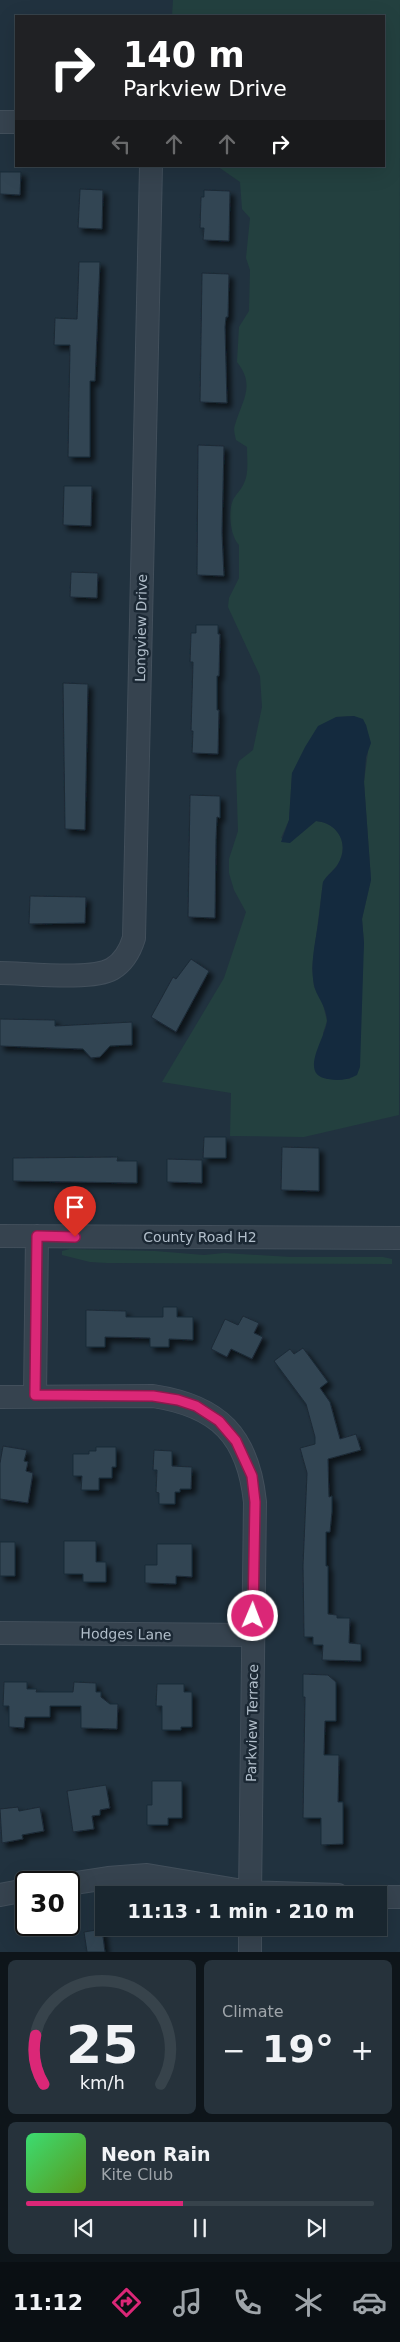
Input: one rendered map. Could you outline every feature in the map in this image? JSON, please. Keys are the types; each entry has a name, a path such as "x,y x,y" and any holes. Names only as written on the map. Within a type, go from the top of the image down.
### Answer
{"street":[{"path":"0,122 15,122"},
{"name":"Longview Drive","path":"0,973 82,975 110,970 130,951 134,938 151,167"},
{"name":"County Road H2","path":"0,1236 400,1238"},
{"path":"35,1395 37,1236"},
{"name":"Parkview Terrace","path":"0,1397 35,1395 153,1396 178,1400 196,1406 219,1421 236,1441 252,1476 255,1502 250,1886"},
{"name":"Hodges Lane","path":"0,1633 253,1635"},
{"path":"80,1882 148,1875 210,1886"},
{"path":"0,1895 15,1892"},
{"path":"387,1896 400,1897"},
{"path":"250,1936 250,1952"}],"green space":[{"path":"173,0 400,0 399,1115 304,1137 230,1136 231,1093 162,1082 224,978 246,912 234,890 229,873 229,859 238,831 236,770 239,761 253,750 262,707 260,676 228,607 229,598 239,578 239,545 232,530 231,505 246,479 247,471 247,447 236,440 234,432 247,386 246,378 237,362 239,327 249,311 250,270 246,258 250,218 242,209 240,182 218,167 385,167 385,15 172,15","holes":["354,716 366,725 368,752 364,782 371,879 362,919 364,943 350,1079 326,1079 323,1033 327,1021 322,1001 314,987 312,968 323,882 338,864 343,849 342,842 336,830 316,821 290,842 281,838 289,820 292,773 336,717"]},
{"path":"70,1249 155,1251 204,1255 224,1253 290,1257 383,1257 392,1259 392,1264 107,1263 90,1262 62,1255 62,1251"}],"water":[{"path":"354,716 363,719 371,743 366,757 364,782 371,880 362,919 364,943 360,1067 357,1075 347,1079 335,1080 319,1076 315,1070 316,1054 327,1020 325,1010 314,985 313,962 323,882 338,864 343,849 342,842 336,830 316,821 290,843 281,842 289,820 292,773 305,747 318,726 336,717"}],"building":[{"path":"0,172 21,172 20,195 0,194"},
{"path":"80,189 103,190 102,229 78,228"},
{"path":"204,190 230,191 229,241 203,240 204,228 200,228 201,197 204,197"},
{"path":"79,262 100,262 95,381 90,381 90,457 68,457 70,345 54,345 55,318 77,319"},
{"path":"202,273 229,274 228,317 226,317 225,327 227,403 200,402"},
{"path":"198,445 224,446 222,533 224,576 197,575"},
{"path":"64,486 92,486 91,526 63,525"},
{"path":"71,572 98,573 97,598 70,597"},
{"path":"196,625 218,625 218,634 220,634 219,676 217,676 217,710 219,710 218,754 192,753 193,662 190,662 191,633 196,633"},
{"path":"63,683 88,684 85,830 65,829"},
{"path":"190,795 220,796 220,818 217,817 216,839 215,918 188,917"},
{"path":"30,896 86,897 85,923 29,924"},
{"path":"191,959 209,971 176,1032 151,1017 173,977 176,979"},
{"path":"0,1019 55,1020 55,1026 132,1022 132,1045 110,1046 100,1057 91,1058 83,1049 0,1046"},
{"path":"204,1137 226,1137 226,1158 203,1158"},
{"path":"282,1147 319,1148 319,1191 281,1190"},
{"path":"118,1157 117,1161 137,1161 137,1183 13,1181 13,1158"},
{"path":"167,1159 202,1160 202,1183 167,1182"},
{"path":"163,1307 177,1307 177,1317 193,1317 193,1340 169,1339 169,1347 150,1347 150,1338 105,1337 105,1347 86,1347 86,1310 126,1311 126,1317 163,1317"},
{"path":"243,1316 259,1323 254,1333 263,1337 252,1359 231,1349 227,1357 211,1349 225,1319 238,1325"},
{"path":"303,1348 328,1382 320,1388 330,1402 340,1439 356,1434 361,1450 328,1459 329,1497 332,1496 332,1512 330,1532 326,1532 326,1566 328,1566 328,1614 337,1615 337,1618 350,1618 349,1643 361,1644 361,1661 322,1660 323,1645 313,1645 313,1637 304,1637 303,1565 307,1473 300,1448 315,1444 315,1437 306,1404 274,1361 290,1349 294,1354"},
{"path":"3,1446 27,1450 24,1461 28,1462 26,1471 33,1473 28,1503 0,1499 0,1463"},
{"path":"96,1447 116,1447 116,1467 112,1467 112,1478 99,1478 99,1490 81,1490 82,1476 73,1476 73,1454 89,1454 89,1451 96,1451"},
{"path":"154,1450 172,1451 172,1466 192,1467 191,1489 180,1489 180,1492 175,1492 175,1504 159,1504 159,1493 156,1492 157,1470 153,1470"},
{"path":"64,1541 96,1541 96,1562 106,1562 106,1582 83,1582 83,1574 64,1574"},
{"path":"0,1542 15,1542 15,1576 0,1576"},
{"path":"157,1544 192,1544 192,1577 176,1576 176,1584 145,1583 145,1565 157,1565"},
{"path":"303,1674 328,1675 336,1682 336,1721 325,1721 324,1755 339,1755 338,1802 343,1802 343,1844 321,1845 321,1818 303,1818 305,1697 303,1697"},
{"path":"4,1682 27,1682 27,1689 37,1689 36,1692 73,1692 74,1682 96,1683 96,1692 101,1692 101,1697 110,1704 118,1704 117,1729 81,1728 81,1706 50,1706 50,1717 25,1717 24,1728 9,1727 9,1706 3,1706"},
{"path":"157,1684 184,1684 184,1692 192,1692 192,1727 181,1727 181,1730 162,1730 162,1706 156,1706"},
{"path":"152,1781 182,1781 182,1818 168,1818 168,1825 147,1825 147,1805 152,1805"},
{"path":"106,1785 110,1808 100,1810 100,1815 92,1816 94,1829 73,1832 67,1791"},
{"path":"18,1807 19,1811 40,1807 44,1831 22,1835 23,1839 2,1843 0,1809"},
{"path":"95,1930 95,1936 103,1936 105,1952 87,1952 84,1932"}],"route":[{"path":"75,1237 37,1236 35,1395 153,1396 178,1400 196,1406 219,1421 236,1441 252,1476 255,1502 253,1616"}]}
